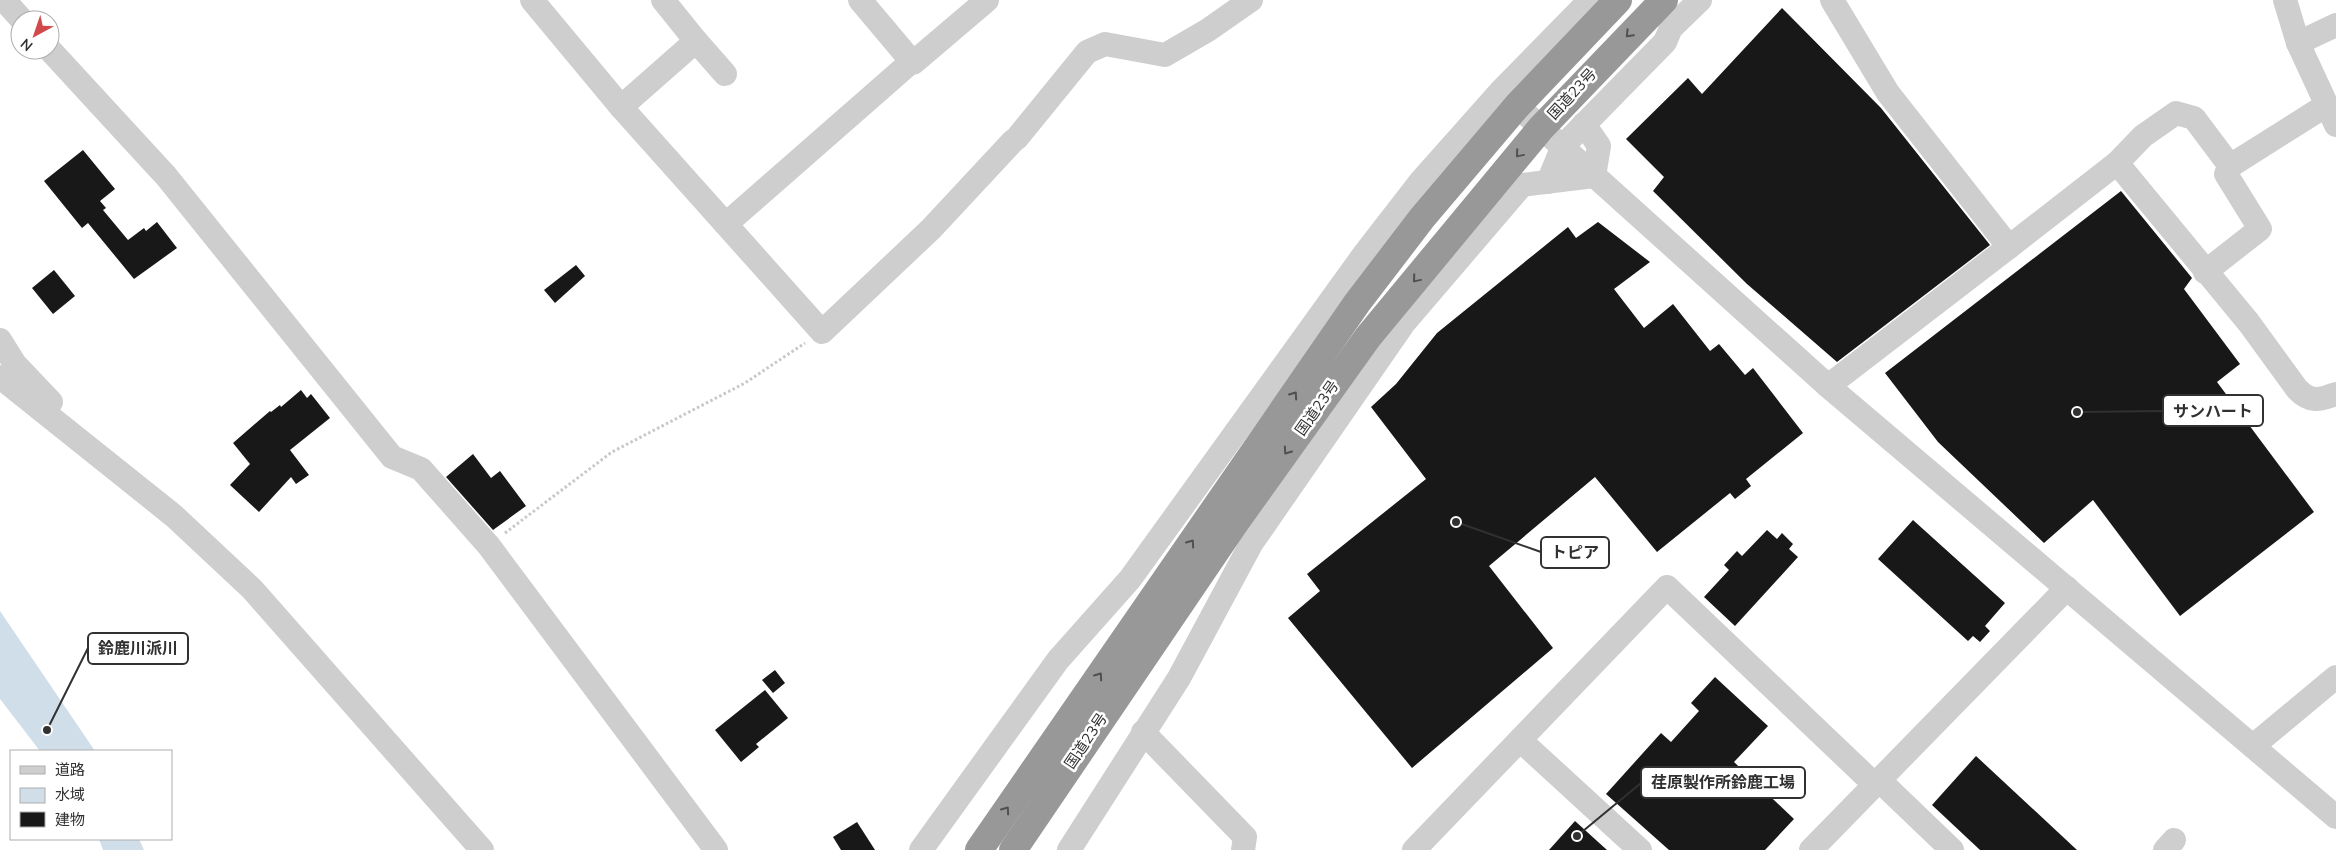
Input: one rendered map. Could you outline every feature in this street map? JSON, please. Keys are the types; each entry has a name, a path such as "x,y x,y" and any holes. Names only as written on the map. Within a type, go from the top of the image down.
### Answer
{"highway":[{"name":"国道23号","path":"979,850 1357,303 1422,218 1517,106 1618,0"},
{"name":"国道23号","path":"1013,850 1237,520 1368,337 1541,128 1663,13"}],"street":[{"path":"4,0 13,10"},
{"path":"532,0 621,107 822,332 931,229 992,162 1018,138 1087,52 1105,44 1165,55 1208,30 1252,0"},
{"path":"663,0 725,74"},
{"path":"860,0 912,62"},
{"path":"726,224 912,62 987,0"},
{"path":"921,850 1058,660 1130,580 1365,253 1409,196 1500,92 1590,0"},
{"path":"1548,182 1563,146 1665,42 1663,13 1700,0"},
{"path":"1832,0 1888,93 2009,247"},
{"path":"2206,272 2260,229 2226,174 2230,166 2331,115 2298,43 2285,0"},
{"path":"2298,43 2336,25"},
{"path":"621,107 696,41"},
{"path":"59,60 166,176 392,457 421,469 489,546 716,850"},
{"path":"1517,106 1828,386 2336,817"},
{"path":"1828,386 2117,163 2142,136 2176,113 2194,118 2230,166"},
{"path":"1584,124 1599,146 1594,176"},
{"path":"2117,163 2249,323 2305,398 2318,401 2336,394"},
{"path":"1069,850 1179,678 1251,544 1404,323 1522,185 1594,176"},
{"path":"0,340 15,364 51,400 60,424"},
{"path":"0,377 174,516 252,589 482,850"},
{"path":"1414,850 1667,587 1952,850"},
{"path":"1811,850 2067,588"},
{"path":"2253,746 2336,677"},
{"path":"1143,732 1245,837 1244,850"},
{"path":"1520,740 1640,850"}],"path":[{"path":"489,546 612,452 745,383 822,332"}],"water":[{"path":"0,611 94,750 39,750 0,699"},
{"path":"99,840 139,840 144,850 103,850"}],"building":[{"path":"1782,8 1881,108 1990,245 1837,362 1747,284 1653,191 1664,177 1626,139 1688,78 1702,94"},
{"path":"83,150 115,189 100,201 106,208 103,210 128,240 144,228 146,231 157,222 177,248 134,279 88,223 82,228 44,181"},
{"path":"2121,191 2192,278 2184,289 2240,364 2217,382 2314,512 2180,616 2093,500 2044,543 1938,442 1885,373"},
{"path":"1598,222 1650,262 1614,289 1644,328 1673,304 1710,351 1719,344 1745,375 1753,368 1803,433 1746,479 1751,486 1735,499 1730,493 1657,552 1595,477 1489,566 1553,648 1412,768 1288,618 1320,591 1307,574 1426,479 1371,407 1396,384 1437,333 1568,227 1576,238"},
{"path":"576,265 585,276 555,303 544,290"},
{"path":"54,270 75,296 53,314 32,288"},
{"path":"301,390 307,398 311,394 330,418 290,450 309,475 296,484 291,477 259,512 230,485 250,464 233,443 270,411 280,405 281,407"},
{"path":"473,454 491,478 500,471 526,506 493,530 446,477"},
{"path":"1913,520 2005,603 1985,626 1990,631 1980,642 1973,636 1968,641 1878,559"},
{"path":"1767,530 1777,539 1782,533 1793,544 1789,549 1798,557 1735,626 1704,597 1729,570 1724,565 1737,551 1742,556"},
{"path":"775,670 785,683 773,693 762,680"},
{"path":"1715,677 1768,726 1734,762 1794,819 1765,850 1669,850 1606,794 1661,733 1671,742 1699,711 1691,703"},
{"path":"765,690 788,718 756,744 759,747 741,762 715,730"},
{"path":"1976,756 2077,850 1980,850 1932,805"},
{"path":"1575,821 1607,850 1549,850"},
{"path":"857,822 875,850 841,850 833,837"}],"place":[{"name":"サンハート","path":"2077,412"},
{"name":"トピア","path":"1456,522"},
{"name":"鈴鹿川派川","path":"47,730"},
{"name":"荏原製作所鈴鹿工場","path":"1577,836"}]}
